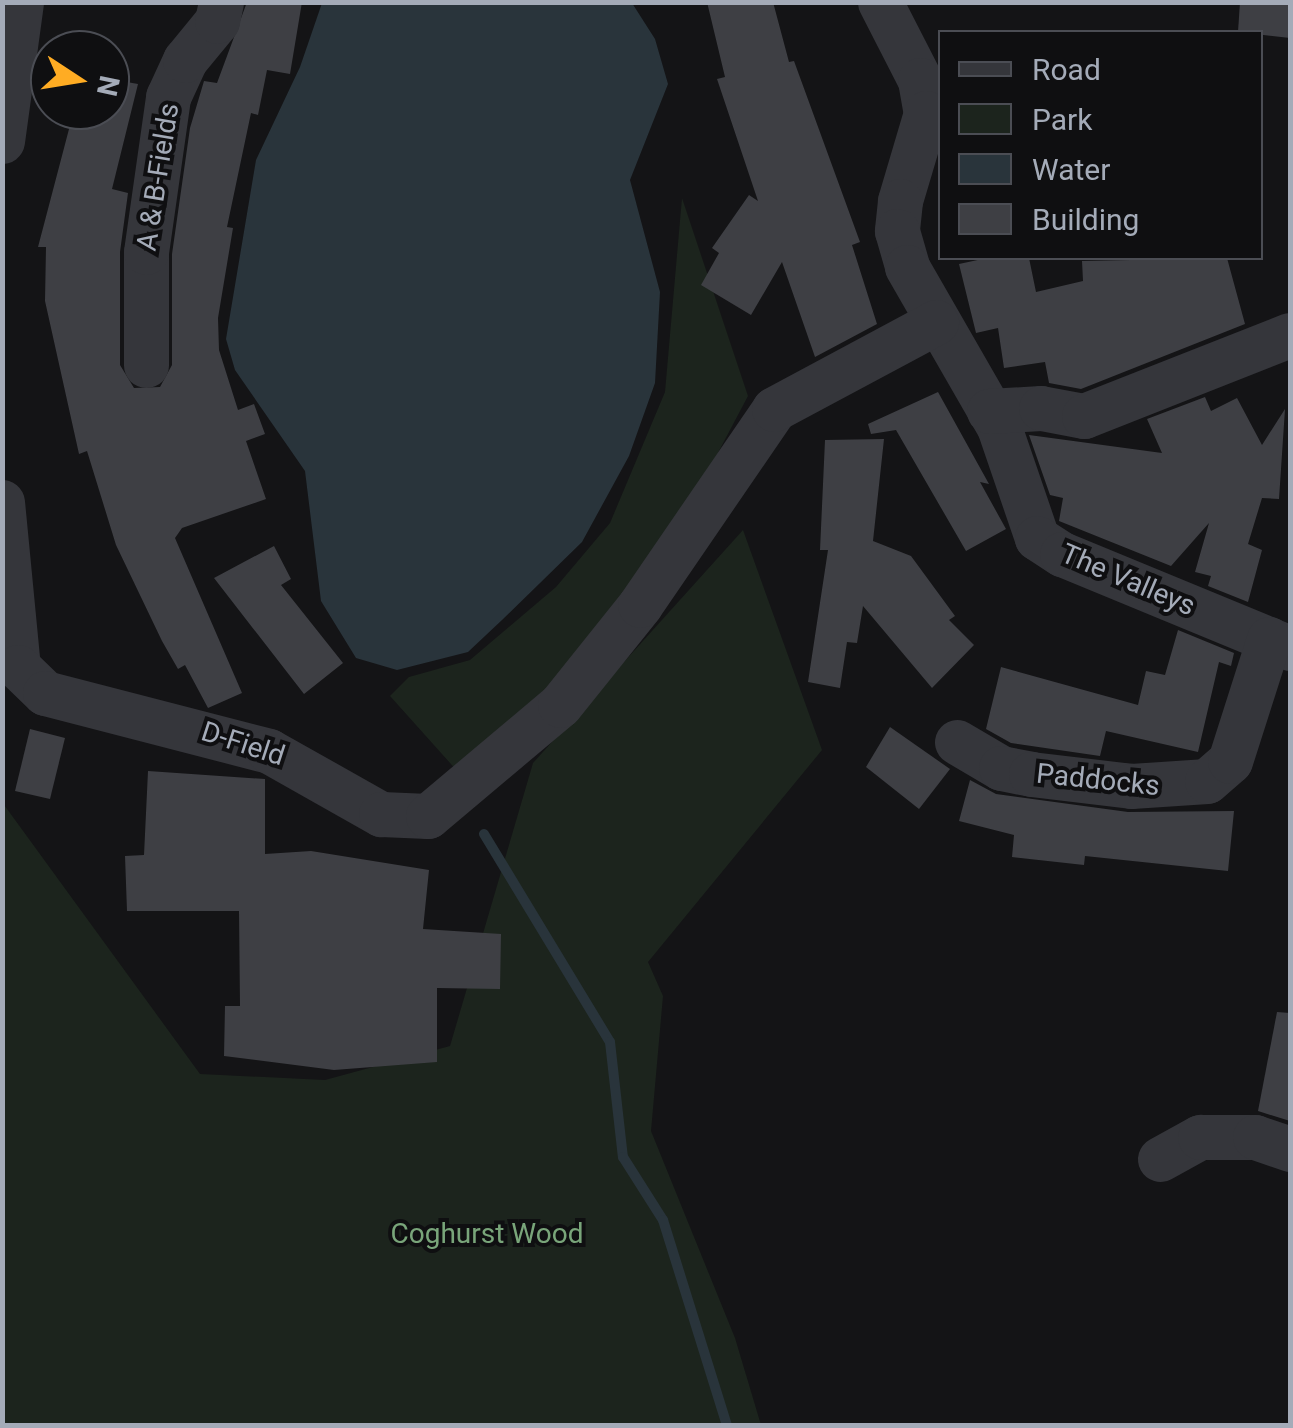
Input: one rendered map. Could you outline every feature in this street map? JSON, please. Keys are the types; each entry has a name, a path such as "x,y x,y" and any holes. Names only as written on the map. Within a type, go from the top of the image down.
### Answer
{"street":[{"path":"2,141 22,2"},
{"name":"A & B-Fields","path":"146,365 146,252 168,97 185,60 216,21 221,2"},
{"name":"The Valleys","path":"880,2 920,80 926,112 897,231 936,322 989,410 1038,538 1062,554 1280,644"},
{"name":"D-Field","path":"2,502 18,667 45,693 269,751 380,814 428,816 560,704 640,605 774,408 936,322"},
{"path":"989,410 1040,408 1084,416 1290,336"},
{"name":"Paddocks","path":"957,742 1001,768 1032,774 1131,786 1207,781 1230,761 1280,644"},
{"path":"1160,1160 1200,1137 1255,1137 1290,1149"}],"green space":[{"path":"682,198 748,396 619,640 459,773 390,696 409,677 470,660 556,587 610,523 665,392"},
{"name":"Coghurst Wood","path":"743,530 822,750 648,962 663,996 651,1131 735,1338 761,1425 3,1425 2,802 200,1074 325,1080 450,1046 533,763"}],"water":[{"path":"322,3 632,3 655,39 668,84 630,180 660,292 655,383 629,456 582,542 468,652 397,670 356,658 321,601 305,471 235,370 226,339 256,160 300,67"}],"building":[{"path":"247,2 302,2 290,74 267,70 258,115 251,113 227,227 233,228 218,318 219,350 238,410 254,404 265,434 246,441 266,499 182,528 175,538 242,693 208,708 185,665 178,669 162,641 116,545 87,451 79,454 45,301 46,247 38,247 69,130 127,130 112,189 128,193 120,252 120,365 134,388 160,387 172,365 172,254 190,128 204,81 217,83"},
{"path":"707,2 773,2 789,62 794,61 860,242 852,245 877,324 815,357 782,262 751,315 701,285 719,253 712,248 749,195 758,201 717,79 725,77"},
{"path":"1240,2 1290,2 1290,38 1263,35 1263,30 1238,30"},
{"path":"130,83 138,84 130,116"},
{"path":"1029,260 1036,292 1083,281 1082,261 1228,260 1245,324 1081,389 1049,383 1045,362 1004,368 998,328 976,333 959,264"},
{"path":"938,392 989,484 980,482 1006,529 966,551 896,430 871,434 868,424"},
{"path":"1205,397 1211,411 1237,398 1262,445 1285,409 1279,499 1262,498 1248,544 1262,550 1248,602 1208,586 1211,576 1195,572 1209,523 1171,566 1059,521 1063,498 1050,495 1029,435 1162,453 1147,419"},
{"path":"884,439 873,541 911,556 955,616 949,620 974,645 932,688 863,606 857,643 847,642 840,688 808,682 828,550 820,550 825,440"},
{"path":"274,546 291,579 281,585 343,663 304,694 214,578"},
{"path":"1178,630 1234,653 1231,666 1219,662 1198,752 1106,731 1100,756 1011,743 986,729 1001,667 1138,705 1146,671 1165,675"},
{"path":"890,727 950,769 919,809 866,767"},
{"path":"30,729 65,738 50,799 15,791"},
{"path":"148,771 265,779 265,854 311,851 429,870 423,929 501,934 500,989 437,988 437,1062 334,1070 224,1056 225,1006 240,1006 239,911 127,911 125,856 144,855"},
{"path":"970,780 996,794 1128,812 1234,811 1228,871 1085,856 1084,865 1012,857 1014,835 959,821"},
{"path":"1277,1012 1290,1013 1290,1121 1258,1111"}],"waterway":[{"path":"484,834 610,1042 623,1157 663,1220 727,1426"}]}
